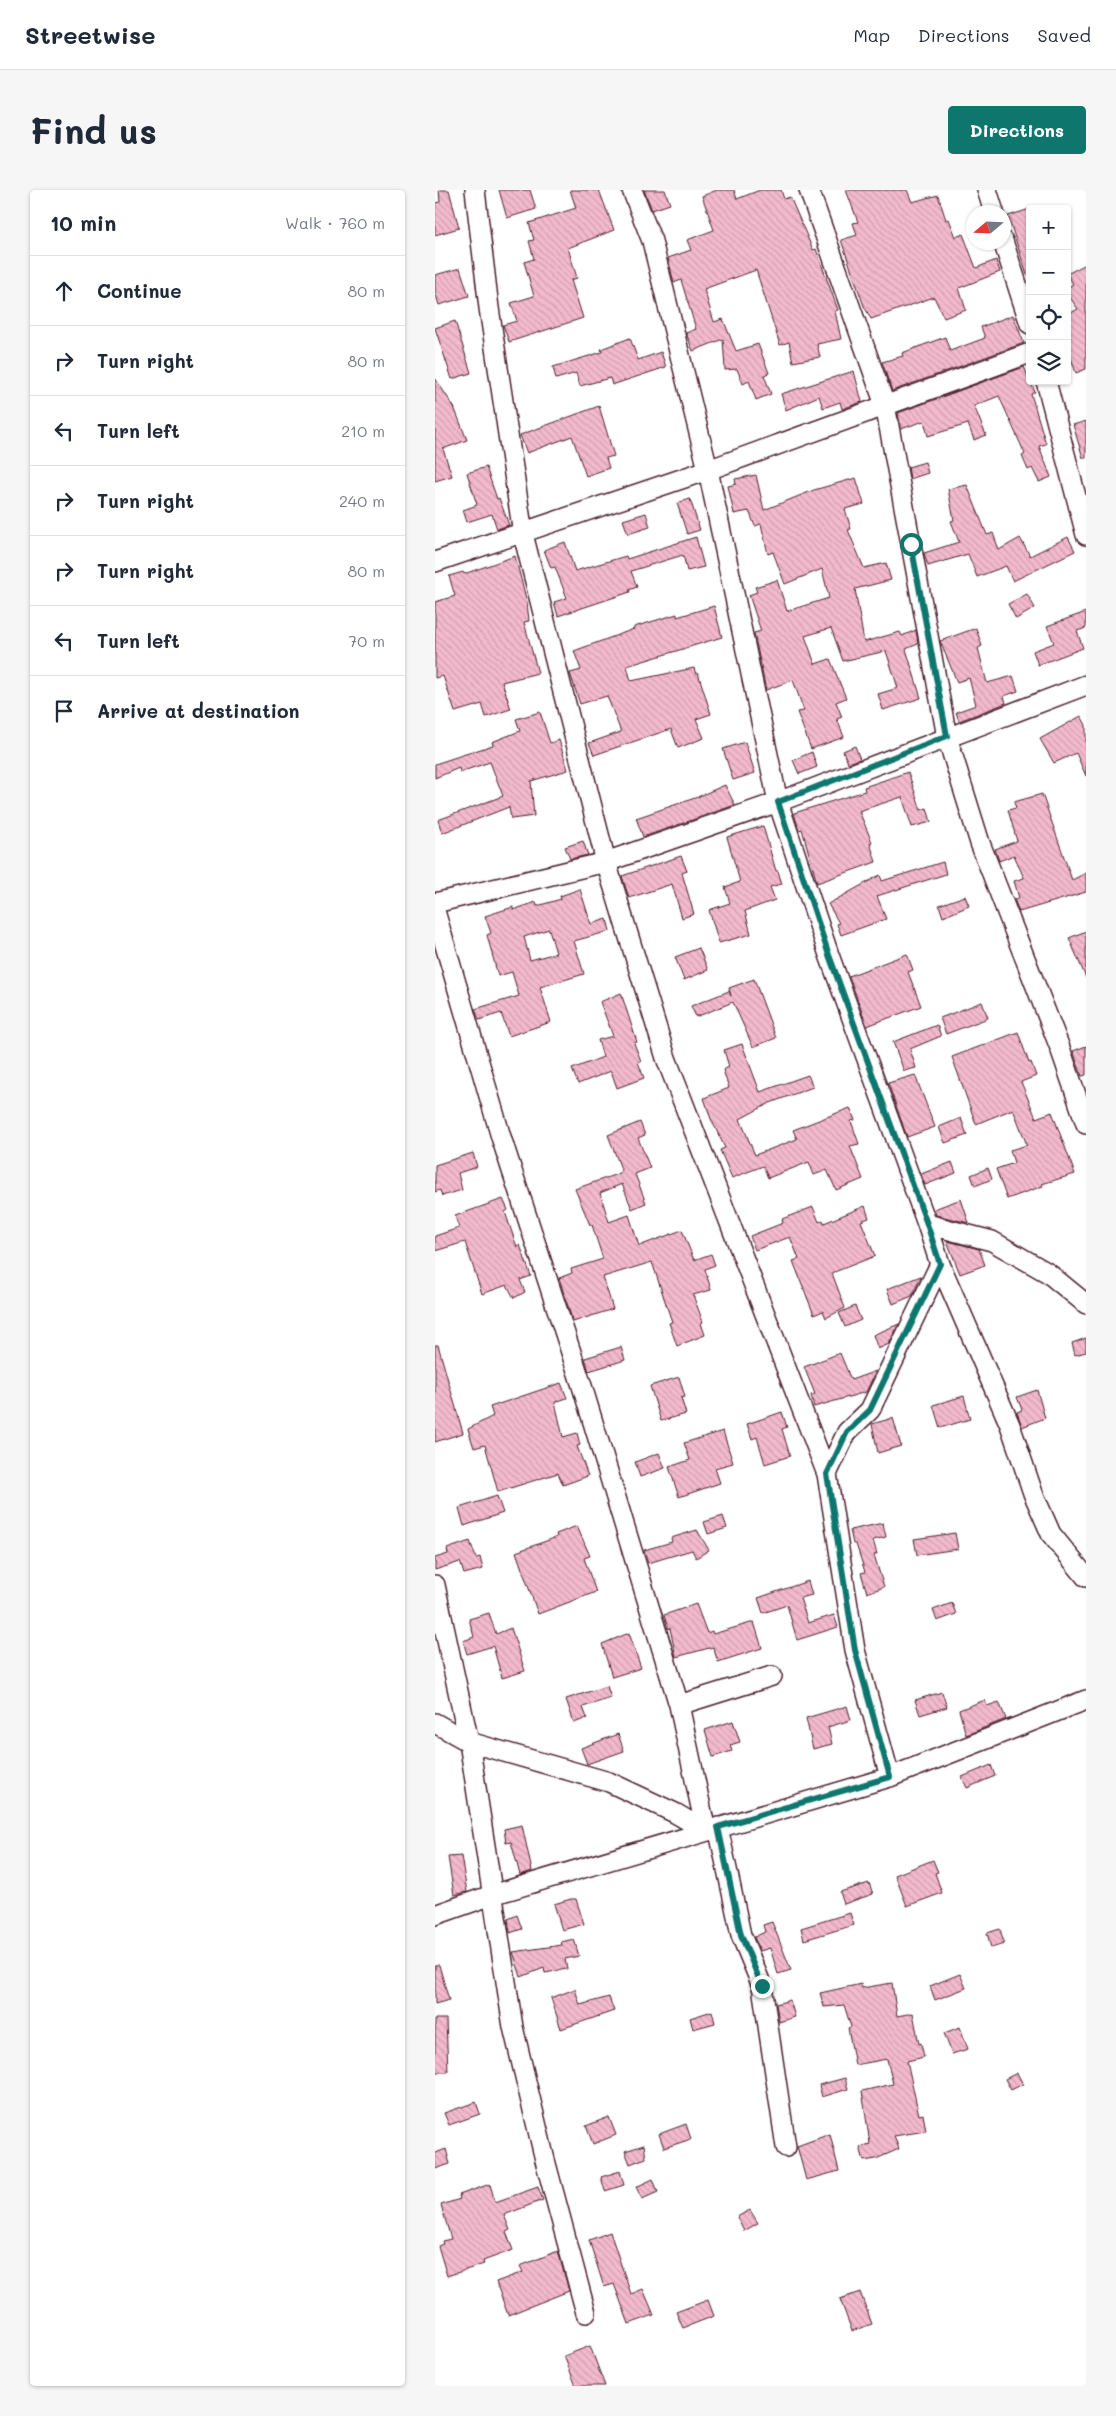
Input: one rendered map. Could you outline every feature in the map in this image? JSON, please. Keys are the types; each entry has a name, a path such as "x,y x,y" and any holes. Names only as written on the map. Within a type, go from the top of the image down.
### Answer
{"street":[{"path":"475,190 489,308 523,534 606,862 666,1058 827,1474 855,1650 890,1777"},
{"path":"632,190 652,241 708,470 778,802 829,955 940,1264 1010,1425 1033,1493 1051,1534 1086,1577"},
{"path":"809,190 885,405 947,736 980,843 1060,1048 1086,1124"},
{"path":"987,190 992,205"},
{"path":"1006,250 1026,312"},
{"path":"435,562 523,534 708,470 1026,354"},
{"path":"1047,385 1086,535"},
{"path":"435,903 606,862 778,802 947,736 1086,685"},
{"path":"435,911 501,1137 582,1386 679,1705 741,1935 762,1986 786,2147"},
{"path":"927,1224 992,1241 1048,1272 1086,1304"},
{"path":"827,1474 847,1432 870,1410 940,1264"},
{"path":"435,1586 469,1742 513,2027 545,2160 586,2313"},
{"path":"679,1705 772,1676"},
{"path":"435,1915 492,1895 890,1777 1086,1700"},
{"path":"435,1723 469,1742 609,1782 712,1829"}],"building":[{"path":"439,190 449,190 459,228 435,235 435,203 440,202"},
{"path":"499,190 530,190 536,209 507,218"},
{"path":"570,190 599,190 614,230 568,248 577,278 571,280 583,318 509,342 503,325 517,321 511,303 534,296 524,262 534,259 529,241 534,240 529,223 576,208"},
{"path":"644,190 665,190 670,204 652,210"},
{"path":"717,190 734,190 737,199 760,190 781,190 784,199 790,197 813,250 816,249 838,310 835,311 841,339 817,344 820,357 793,362 789,342 780,345 756,270 704,289 714,322 723,319 736,351 758,344 769,373 764,375 771,394 756,400 749,381 743,384 737,369 725,370 723,339 693,351 686,333 696,329 681,280 674,283 668,258 691,250 687,240 714,230 702,196"},
{"path":"846,190 907,190 912,202 938,195 946,220 949,219 956,237 963,234 966,242 966,250 969,250 976,268 996,260 1000,272 959,288 966,310 944,318 934,297 871,319 864,306 841,240 857,235 853,223 858,222"},
{"path":"1026,210 1026,272 1011,225 1011,215"},
{"path":"1086,264 1086,369 1076,373 1071,358 1071,313 1078,309 1071,299 1071,285 1073,284 1071,272"},
{"path":"460,268 469,296 439,305 435,292 435,275"},
{"path":"1013,315 1024,343 892,391 882,362 903,356 902,353 945,337 950,351 985,338 981,327"},
{"path":"455,321 471,373 452,379 435,328"},
{"path":"630,338 638,360 661,352 666,367 612,385 610,378 580,386 576,373 556,379 553,367 602,352 601,349"},
{"path":"1024,367 1026,385 1032,385 1035,392 1031,394 1046,444 1039,446 1051,477 1039,482 1032,468 1028,470 1022,456 1025,454 999,396 974,406 986,435 974,440 968,424 928,436 924,421 901,429 898,413"},
{"path":"854,371 862,402 842,409 840,402 823,408 819,396 786,410 781,394"},
{"path":"435,378 454,407 467,440 443,449 452,476 435,481"},
{"path":"599,406 614,456 606,458 609,468 586,476 572,436 527,453 520,435"},
{"path":"1086,421 1086,458 1083,458 1073,425"},
{"path":"925,462 928,473 910,479 908,467"},
{"path":"486,467 497,499 499,498 509,525 497,529 492,514 467,522 463,510 477,505 467,473"},
{"path":"756,475 764,510 814,490 856,478 864,504 845,509 851,529 848,530 864,568 886,563 891,580 855,589 864,642 900,632 902,636 916,630 918,644 906,649 921,698 883,710 878,694 898,688 886,651 843,661 831,628 805,636 815,664 830,659 846,698 836,702 842,717 837,719 844,737 811,749 797,712 804,711 793,680 766,690 754,633 761,631 749,595 757,592 755,587 777,580 787,611 829,598 822,569 785,584 773,552 768,554 761,524 755,526 749,511 734,514 728,486 736,484 735,479"},
{"path":"967,485 987,535 993,533 999,550 1020,538 1030,556 1068,537 1075,551 1013,581 1006,566 977,577 968,554 928,566 924,553 959,542 951,521 954,520 948,489"},
{"path":"690,499 700,530 687,534 677,503"},
{"path":"646,513 650,527 628,534 623,520"},
{"path":"696,537 704,567 687,571 683,555 631,571 637,587 629,590 630,592 558,616 554,602 567,598 555,567 551,568 544,550 565,542 575,571 626,556 627,559"},
{"path":"515,556 527,602 529,621 524,622 538,673 502,682 511,709 486,717 482,704 455,712 443,676 435,678 435,602 455,596 449,576 463,572 464,574"},
{"path":"1027,594 1035,608 1016,619 1008,604"},
{"path":"714,606 722,637 627,666 631,681 694,668 696,674 698,673 711,714 696,719 704,738 678,748 671,729 594,755 589,743 621,732 607,696 580,704 570,673 581,670 574,651 634,629 634,627 677,614 677,617"},
{"path":"1086,612 1086,628 1077,631 1083,648 1038,665 1033,651 1054,643 1047,626"},
{"path":"976,628 982,646 978,648 987,683 1013,676 1018,691 1004,696 1006,703 959,721 956,712 976,705 969,678 957,682 940,641"},
{"path":"540,712 550,743 559,740 568,770 531,781 534,816 511,819 509,807 442,833 438,820 503,796 490,762 460,772 459,768 435,778 435,764 493,745 492,742 520,731 516,719"},
{"path":"1081,716 1086,725 1086,776 1076,753 1054,763 1040,739"},
{"path":"745,742 755,773 733,780 723,749"},
{"path":"855,746 860,759 848,763 843,751"},
{"path":"812,752 817,767 799,774 793,760"},
{"path":"908,772 921,810 927,808 931,822 912,827 902,797 859,811 872,842 870,843 876,862 817,883 802,829 799,830 794,813 865,791 864,787"},
{"path":"725,785 735,805 643,837 636,818 695,798"},
{"path":"1042,794 1072,880 1086,873 1086,892 1019,912 1014,899 1019,898 1014,881 1024,878 1014,855 999,861 995,849 1017,841 1008,810 1016,808 1014,802"},
{"path":"763,826 776,871 778,871 782,884 770,887 775,900 745,911 751,934 719,943 709,910 730,903 725,887 740,882 727,837"},
{"path":"583,841 588,855 570,859 565,847"},
{"path":"681,856 687,871 682,873 694,914 682,918 672,884 629,898 622,876"},
{"path":"943,862 946,874 877,896 886,919 841,935 837,924 839,923 828,904 880,875 882,881"},
{"path":"580,889 591,924 607,919 610,931 574,941 584,974 540,987 551,1022 509,1036 501,1013 479,1020 475,1009 519,996 512,972 498,976 487,935 491,933 485,916 513,907 513,910 536,902 537,906 561,899 560,896","holes":["549,929 556,953 530,960 524,937"]},
{"path":"965,896 969,906 943,917 939,905"},
{"path":"1086,931 1086,978 1069,938"},
{"path":"699,948 708,970 684,980 675,957"},
{"path":"907,954 913,970 908,972 921,1006 867,1026 849,976"},
{"path":"754,979 776,1038 753,1047 733,1002 696,1017 691,1006 729,991 731,996 729,988"},
{"path":"621,993 637,1042 634,1043 641,1061 638,1062 644,1078 617,1088 611,1071 578,1084 572,1069 603,1057 598,1040 613,1036 600,1002"},
{"path":"982,1002 988,1018 946,1034 940,1018"},
{"path":"937,1025 941,1036 910,1049 916,1068 904,1071 893,1042"},
{"path":"1018,1032 1029,1063 1031,1062 1036,1076 1021,1082 1036,1118 1052,1112 1075,1174 1042,1184 1043,1186 1007,1199 996,1169 1014,1163 1010,1150 1027,1145 1013,1109 976,1124 952,1057"},
{"path":"742,1044 760,1092 808,1075 813,1087 770,1103 740,1119 755,1155 797,1139 793,1130 850,1108 855,1120 851,1121 859,1144 850,1146 863,1179 836,1190 827,1170 814,1175 809,1162 768,1178 763,1166 732,1178 720,1150 725,1148 711,1119 704,1098 729,1088 723,1070 729,1067 724,1050"},
{"path":"1086,1046 1086,1075 1082,1076 1073,1051"},
{"path":"915,1075 935,1127 907,1137 888,1083"},
{"path":"961,1118 967,1135 945,1143 939,1127"},
{"path":"640,1122 645,1135 638,1138 650,1168 635,1174 646,1203 632,1209 622,1184 600,1193 609,1222 629,1215 639,1246 682,1230 694,1260 711,1254 715,1265 705,1269 711,1290 693,1295 703,1322 701,1323 705,1335 677,1346 669,1323 672,1322 652,1262 603,1277 613,1309 573,1322 559,1278 572,1273 571,1269 603,1259 592,1225 590,1225 575,1189 620,1173 621,1169 608,1135"},
{"path":"473,1153 477,1167 458,1173 462,1190 442,1196 440,1190 435,1192 435,1165"},
{"path":"952,1162 956,1173 925,1185 921,1174"},
{"path":"988,1168 992,1179 975,1186 971,1175"},
{"path":"503,1199 508,1210 505,1212 517,1247 520,1245 531,1276 520,1280 525,1292 514,1298 507,1285 482,1294 465,1242 435,1251 435,1236 459,1228 455,1216"},
{"path":"961,1199 969,1223 936,1215 934,1209"},
{"path":"865,1206 869,1218 861,1221 875,1256 832,1273 845,1308 826,1318 823,1311 814,1315 793,1261 799,1259 790,1237 755,1250 750,1236 783,1223 782,1219 813,1207 819,1222 823,1220 824,1223"},
{"path":"947,1241 979,1249 985,1265 960,1274"},
{"path":"921,1276 912,1296 893,1304 887,1289"},
{"path":"855,1306 861,1320 845,1327 839,1313"},
{"path":"899,1324 889,1344 878,1349 873,1335"},
{"path":"1086,1338 1086,1352 1075,1355 1072,1343"},
{"path":"435,1345 438,1345 463,1433 435,1442"},
{"path":"621,1347 625,1360 589,1371 585,1358"},
{"path":"840,1353 851,1380 876,1371 866,1392 814,1407 811,1395 815,1394 804,1367"},
{"path":"679,1377 685,1397 681,1398 686,1414 661,1421 650,1386"},
{"path":"561,1383 567,1398 555,1402 563,1437 577,1433 580,1445 577,1446 588,1476 563,1485 558,1473 498,1492 485,1445 474,1448 468,1429 493,1416 490,1407"},
{"path":"1037,1390 1045,1418 1022,1427 1017,1412 1022,1410 1017,1397"},
{"path":"964,1396 970,1419 940,1428 933,1405"},
{"path":"782,1412 787,1427 782,1429 790,1456 765,1464 757,1437 752,1439 747,1424"},
{"path":"893,1418 901,1446 878,1453 872,1424"},
{"path":"723,1431 733,1463 715,1468 720,1483 679,1497 669,1467 690,1460 684,1443"},
{"path":"659,1453 665,1468 640,1477 635,1462"},
{"path":"497,1496 503,1513 464,1526 459,1508"},
{"path":"723,1516 727,1528 708,1534 704,1522"},
{"path":"883,1523 886,1537 873,1540 877,1554 874,1555 884,1587 867,1593 861,1573 865,1572 856,1544 853,1544 850,1530"},
{"path":"577,1526 590,1556 584,1558 596,1592 538,1614 516,1552 557,1537 556,1534"},
{"path":"697,1530 709,1550 696,1558 692,1550 648,1563 644,1550 672,1542 671,1538"},
{"path":"955,1533 958,1549 917,1555 914,1539"},
{"path":"470,1541 476,1558 480,1557 483,1569 464,1574 460,1562 435,1570 435,1558 448,1554 447,1549"},
{"path":"808,1581 812,1595 800,1598 808,1623 834,1615 838,1627 797,1640 787,1605 763,1613 758,1598"},
{"path":"952,1603 956,1614 937,1621 933,1610"},
{"path":"696,1604 707,1633 712,1631 713,1634 754,1622 762,1648 718,1662 713,1647 676,1657 670,1628 668,1629 664,1615"},
{"path":"489,1613 496,1634 511,1628 525,1671 502,1678 493,1646 467,1654 463,1641 474,1637 469,1619"},
{"path":"629,1633 641,1668 612,1677 602,1644"},
{"path":"607,1686 611,1698 583,1707 587,1718 574,1723 566,1699"},
{"path":"942,1692 947,1707 920,1715 915,1700"},
{"path":"985,1700 987,1706 999,1702 1006,1719 966,1735 959,1710"},
{"path":"847,1706 851,1720 828,1727 832,1744 813,1749 806,1718"},
{"path":"733,1721 740,1742 730,1745 732,1751 713,1757 705,1730"},
{"path":"618,1734 624,1751 587,1764 581,1748"},
{"path":"991,1765 995,1776 967,1788 962,1777"},
{"path":"522,1825 532,1871 520,1875 511,1842 506,1843 504,1829"},
{"path":"461,1856 467,1892 454,1895 448,1857"},
{"path":"933,1860 938,1872 935,1873 942,1893 907,1906 895,1875"},
{"path":"869,1883 873,1894 844,1904 840,1892"},
{"path":"576,1899 584,1924 562,1930 554,1904"},
{"path":"850,1913 854,1925 804,1940 801,1928"},
{"path":"517,1915 522,1929 510,1933 508,1919"},
{"path":"772,1922 791,1970 778,1974 770,1948 760,1951 754,1937 765,1932 763,1925"},
{"path":"1000,1929 1004,1944 991,1948 987,1933"},
{"path":"574,1939 579,1956 565,1959 567,1969 545,1973 544,1968 521,1977 513,1952 562,1945 561,1942"},
{"path":"435,1965 439,1965 449,2000 435,2004"},
{"path":"960,1974 966,1988 935,2000 930,1986"},
{"path":"892,1983 897,2016 913,2013 919,2044 921,2043 924,2057 907,2061 919,2115 923,2114 926,2131 894,2136 899,2149 876,2159 864,2161 860,2147 870,2144 862,2091 893,2084 887,2059 855,2065 848,2028 851,2027 844,2005 824,2007 820,1993 861,1984 862,1988"},
{"path":"575,1989 580,2005 609,1997 614,2011 561,2029 551,1998"},
{"path":"790,2000 795,2017 779,2022 776,2004"},
{"path":"712,2011 715,2023 693,2029 690,2018"},
{"path":"435,2019 446,2019 448,2072 435,2072"},
{"path":"960,2027 968,2049 952,2054 944,2033"},
{"path":"1017,2073 1023,2084 1011,2090 1005,2079"},
{"path":"845,2078 848,2089 822,2097 819,2085"},
{"path":"476,2102 480,2114 449,2125 444,2113"},
{"path":"609,2117 616,2135 593,2144 586,2126"},
{"path":"686,2124 691,2139 664,2148 659,2134"},
{"path":"830,2134 839,2171 806,2180 797,2146"},
{"path":"644,2145 646,2158 630,2164 625,2151"},
{"path":"446,2149 450,2164 435,2169 435,2153"},
{"path":"620,2171 624,2185 605,2191 601,2177"},
{"path":"653,2179 658,2192 642,2199 636,2187"},
{"path":"490,2184 495,2202 538,2187 543,2200 504,2215 510,2230 506,2232 513,2250 483,2261 484,2264 447,2276 438,2246 443,2244 442,2241 451,2239 441,2205 460,2199 459,2195"},
{"path":"750,2210 758,2223 744,2231 737,2217"},
{"path":"610,2232 631,2294 643,2289 654,2315 629,2324 614,2284 604,2287 589,2240"},
{"path":"558,2251 569,2291 508,2315 496,2282 523,2272 520,2266"},
{"path":"860,2292 872,2324 852,2331 840,2299"},
{"path":"708,2300 714,2316 683,2328 676,2312"},
{"path":"590,2346 605,2386 576,2386 564,2356"}],"route":[{"path":"762,1986 741,1935 718,1827 890,1777 855,1650 827,1474 847,1432 855,1422 870,1410 940,1264 829,955 778,802 947,736 911,544"}]}
